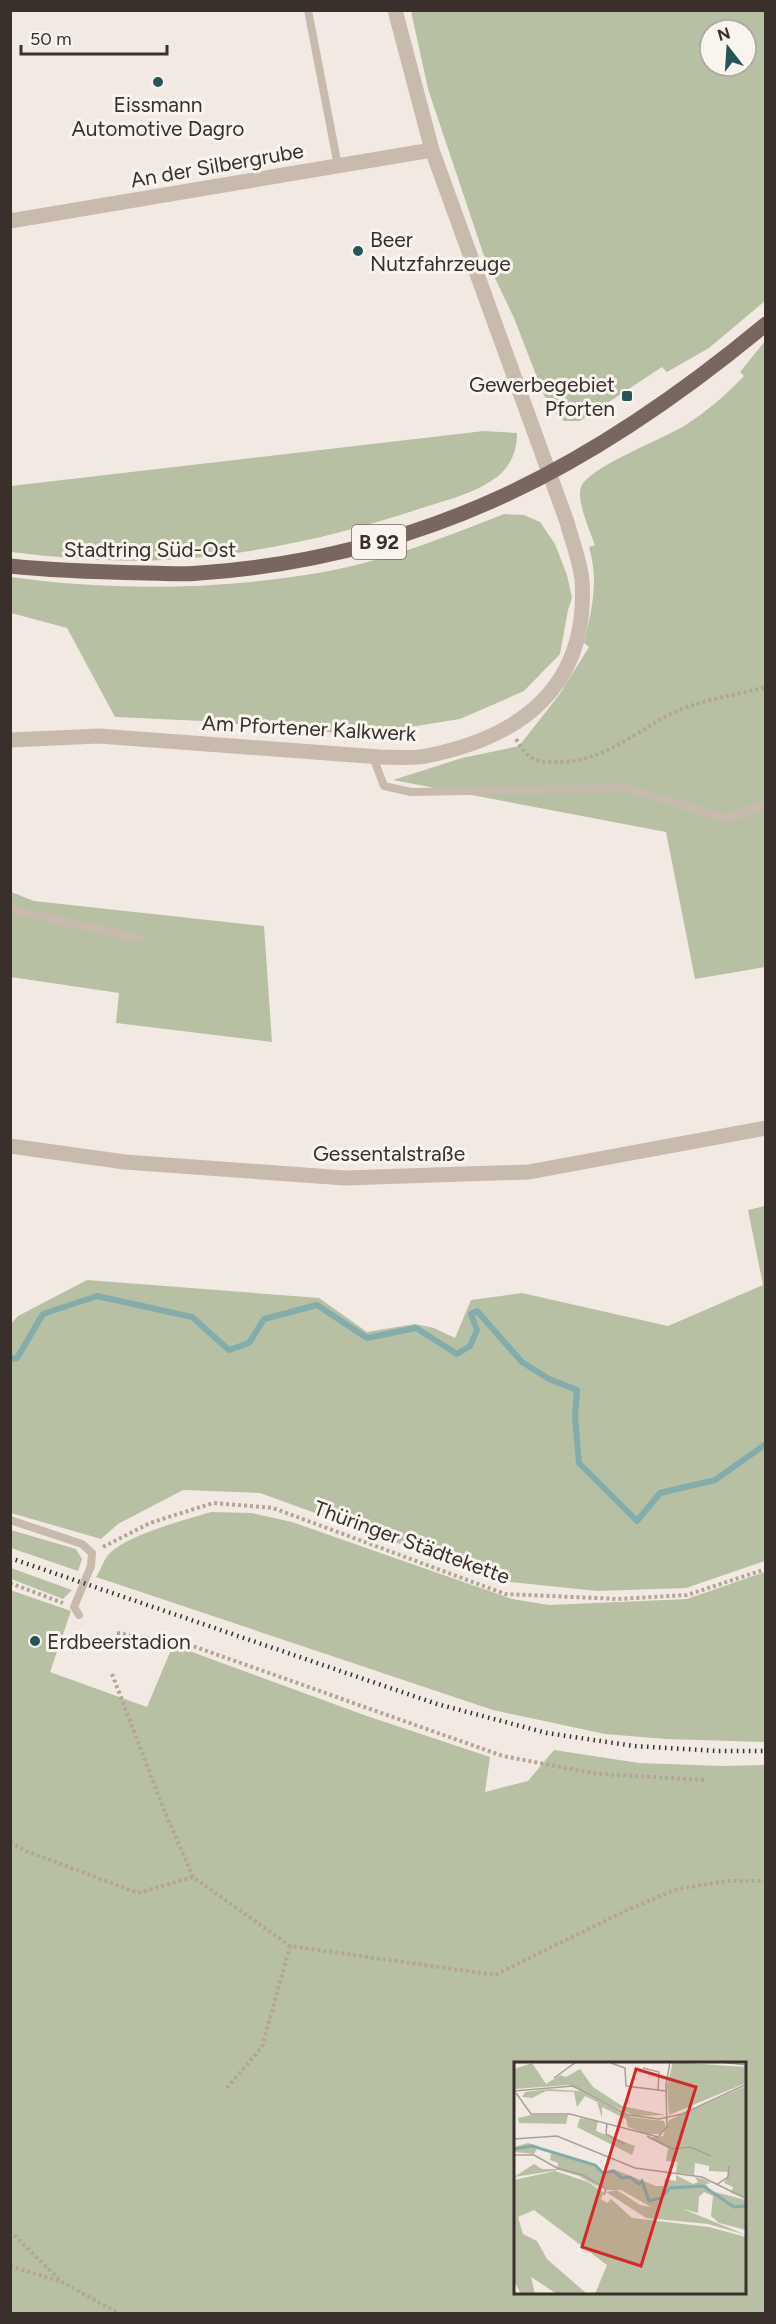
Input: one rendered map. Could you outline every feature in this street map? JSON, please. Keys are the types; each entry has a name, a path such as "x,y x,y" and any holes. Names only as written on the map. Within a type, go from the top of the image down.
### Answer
{"main road":[{"name":"Stadtring Süd-Ost","path":"10,566 70,572 198,574 316,559 388,540 452,519 550,474 631,426 714,366 765,324"}],"street":[{"name":"Am Pfortener Kalkwerk","path":"10,740 99,736 374,757 424,756 475,743 512,725 536,708 557,685 574,655 581,622 582,579 567,522 432,150 395,10"},
{"name":"An der Silbergrube","path":"10,221 432,150"},
{"name":"Gessentalstraße","path":"10,1146 124,1162 345,1178 528,1172 765,1128"}],"lane":[{"path":"308,10 338,166"},
{"path":"374,757 384,786 411,792 626,788 728,819 765,803"},
{"path":"10,907 20,912 139,938"},
{"path":"10,1520 82,1544 92,1553 91,1566 76,1611"}],"path":[{"path":"512,725 520,746 534,759 575,762 592,757 628,740 680,710 765,687"},
{"name":"Thüringer Städtekette","path":"92,1553 150,1523 213,1503 273,1508 505,1594 618,1599 687,1595 765,1569"},
{"path":"10,1583 76,1611"},
{"path":"117,1633 186,1644 503,1756 597,1774 706,1780"},
{"path":"112,1674 164,1810 193,1877 290,1946 495,1975 625,1911 677,1889 727,1881 765,1881"},
{"path":"10,1842 26,1851 138,1893 193,1877"},
{"path":"227,2088 262,2047 290,1946"},
{"path":"10,2230 62,2282"},
{"path":"10,2266 62,2282 120,2313"}],"green space":[{"path":"411,11 765,11 765,301 709,348 667,372 662,367 580,421 564,421 552,410 543,393 514,318 483,253 428,89"},
{"path":"765,341 765,967 695,979 666,832 393,780 462,758 519,746 559,695 589,647 584,643 592,606 594,572 589,547 595,545 580,499 581,487 587,479 612,462 674,432 708,409 744,376 740,372"},
{"path":"484,431 517,433 512,458 506,468 489,483 461,496 337,533 251,551 169,560 101,560 11,552 11,486"},
{"path":"504,514 524,515 540,522 555,544 567,575 572,598 560,654 524,691 460,719 360,735 203,721 115,717 67,628 11,613 11,577 87,585 164,587 280,579 366,563"},
{"path":"11,892 34,901 264,926 272,1042 116,1023 119,993 11,977"},
{"path":"765,1206 765,1561 686,1588 597,1591 502,1581 260,1493 183,1490 118,1524 101,1539 11,1513 11,1324 18,1316 87,1280 319,1298 367,1332 415,1324 434,1328 455,1338 471,1300 522,1293 668,1326 763,1285 748,1210"},
{"path":"211,1512 252,1513 292,1522 512,1599 549,1605 687,1599 765,1572 765,1742 666,1739 605,1734 493,1710 96,1577 108,1555 119,1546 158,1528"},
{"path":"11,1530 76,1549 82,1559 78,1571 11,1548"},
{"path":"11,1568 72,1590 63,1599 11,1579"},
{"path":"10,1590 71,1611 50,1672 147,1707 173,1645 364,1715 490,1757 485,1792 528,1781 554,1750 639,1763 765,1765 765,2313 18,2314 11,2311"}],"waterway":[{"path":"10,1359 17,1358 43,1314 97,1296 192,1317 229,1350 249,1343 264,1319 317,1305 367,1338 416,1328 457,1354 470,1346 477,1330 471,1314 477,1311 522,1362 549,1379 577,1390 575,1417 579,1463 637,1521 660,1493 715,1480 766,1444"}],"railway":[{"path":"10,1558 437,1704 547,1733 634,1746 718,1751 766,1751"}],"place":[{"name":"Eissmann Automotive Dagro","path":"158,82"},
{"name":"Beer Nutzfahrzeuge","path":"358,251"},
{"name":"Gewerbegebiet Pforten","path":"627,396"},
{"name":"Erdbeerstadion","path":"35,1641"}]}
